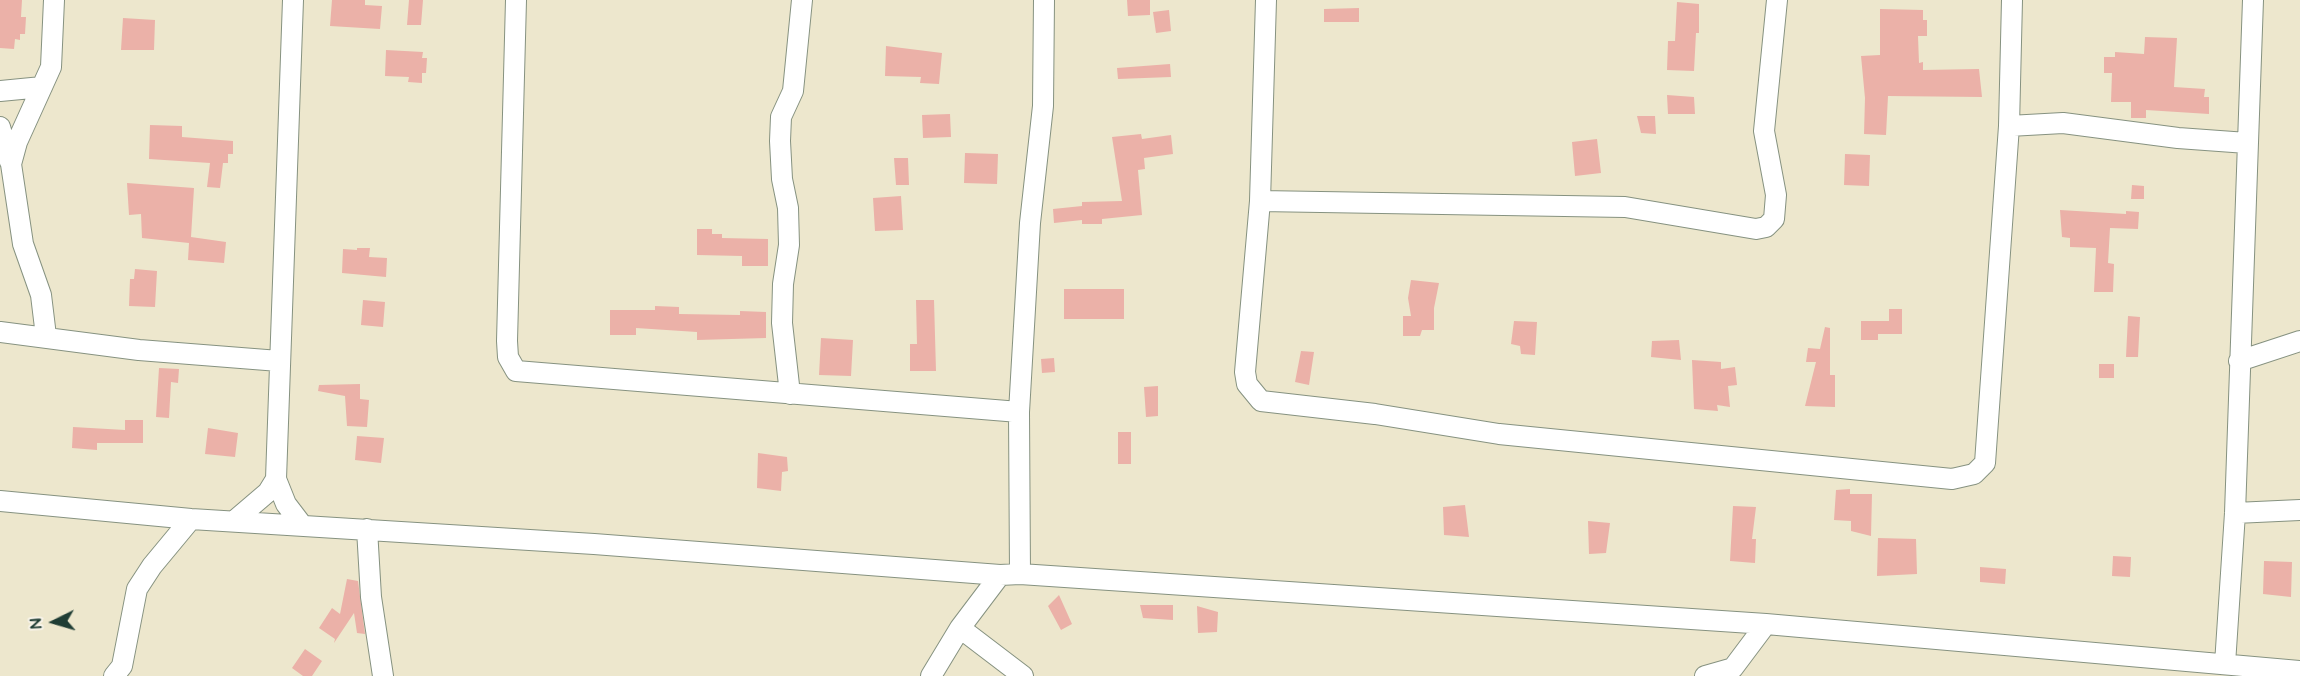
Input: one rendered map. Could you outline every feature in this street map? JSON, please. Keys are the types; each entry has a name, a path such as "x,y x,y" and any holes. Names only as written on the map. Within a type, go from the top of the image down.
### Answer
{"street":[{"path":"11,164 17,142 51,67 54,0"},
{"path":"294,0 276,479 286,504 302,525"},
{"path":"516,0 507,341 508,357 516,370 1019,412"},
{"path":"790,394 783,323 783,285 789,245 788,208 782,179 780,141 781,117 793,91 802,0"},
{"path":"1020,574 1019,412 1030,223 1043,106 1044,0"},
{"path":"1266,0 1260,201 1245,372 1247,384 1261,401 1374,414 1499,434 1952,479 1974,474 1985,462 2009,126 2012,0"},
{"path":"1260,201 1625,207 1756,229 1766,227 1774,219 1776,195 1764,131 1777,0"},
{"path":"2225,664 2235,513 2253,0"},
{"path":"0,91 42,87"},
{"path":"2009,126 2063,123 2178,138 2247,143"},
{"path":"0,128 11,164 23,244 42,295 46,336"},
{"path":"0,332 46,336 138,350 279,361"},
{"path":"2239,362 2300,341"},
{"path":"234,522 268,492 276,479"},
{"path":"0,501 234,522 594,543 1000,575 1020,574 1766,624 2300,671"},
{"path":"2235,513 2300,510"},
{"path":"114,676 122,666 137,589 152,566 191,519"},
{"path":"367,529 371,597 383,676"},
{"path":"931,676 960,628 1000,575"},
{"path":"1705,676 1732,668 1766,624"},
{"path":"960,628 1023,676"}],"building":[{"path":"0,0 22,0 21,17 26,17 25,34 20,34 20,40 15,39 14,49 0,48"},
{"path":"332,0 365,0 365,5 382,6 380,29 330,26"},
{"path":"409,0 423,0 421,25 407,25"},
{"path":"1127,0 1150,0 1150,15 1128,16"},
{"path":"1677,2 1699,4 1699,33 1696,33 1694,71 1667,70 1668,41 1675,41"},
{"path":"1359,8 1359,22 1324,22 1324,9"},
{"path":"1880,9 1923,10 1923,20 1927,20 1927,36 1918,36 1919,63 1923,62 1923,70 1979,69 1982,97 1888,96 1886,135 1864,134 1865,98 1861,56 1880,55"},
{"path":"1169,10 1171,31 1156,33 1153,12"},
{"path":"123,18 155,20 154,50 121,50"},
{"path":"2145,37 2177,38 2174,87 2205,89 2204,97 2209,97 2209,114 2146,110 2146,118 2131,118 2131,102 2111,102 2112,73 2104,73 2104,57 2115,57 2115,52 2144,54"},
{"path":"886,46 942,53 939,84 920,83 921,77 885,76"},
{"path":"386,50 423,52 422,58 427,58 426,73 422,73 422,83 408,82 409,77 385,76"},
{"path":"1170,64 1171,77 1118,79 1117,68"},
{"path":"1667,95 1694,97 1695,114 1668,114"},
{"path":"950,114 951,137 923,138 922,115"},
{"path":"1637,116 1655,116 1656,134 1641,133"},
{"path":"150,125 182,126 182,137 233,141 233,154 228,154 228,163 223,163 220,188 207,187 210,163 149,159"},
{"path":"1141,134 1142,139 1171,135 1173,154 1144,158 1145,169 1138,170 1142,215 1102,219 1102,224 1082,224 1082,220 1054,223 1053,209 1082,206 1082,202 1122,201 1112,137"},
{"path":"1597,139 1601,173 1575,176 1572,142"},
{"path":"965,153 998,154 997,184 964,183"},
{"path":"1845,154 1870,155 1869,186 1844,185"},
{"path":"894,158 908,158 909,185 896,185"},
{"path":"127,183 194,188 191,237 226,242 224,263 188,260 189,243 142,238 141,214 129,215"},
{"path":"2132,185 2144,186 2144,199 2131,199"},
{"path":"901,196 903,230 875,231 873,198"},
{"path":"2060,210 2126,214 2126,211 2139,212 2138,229 2110,228 2108,263 2114,264 2113,292 2094,292 2096,248 2070,247 2070,238 2062,237"},
{"path":"697,229 712,229 712,234 722,234 722,238 768,239 768,266 742,266 742,256 697,255"},
{"path":"357,248 370,248 369,257 387,258 386,277 342,273 343,249 357,250"},
{"path":"135,269 157,271 155,307 129,306 130,279 134,279"},
{"path":"1411,280 1439,283 1434,308 1434,330 1422,330 1420,336 1403,336 1403,316 1411,316 1408,298"},
{"path":"1064,289 1124,289 1124,319 1064,319"},
{"path":"363,300 385,302 383,327 361,325"},
{"path":"916,300 934,300 936,371 910,371 910,344 917,344"},
{"path":"655,306 679,307 679,314 740,315 740,311 766,312 766,338 697,340 697,332 636,328 636,335 610,335 610,310 655,310"},
{"path":"1889,309 1902,309 1902,334 1878,334 1878,340 1861,340 1861,321 1889,321"},
{"path":"2128,316 2140,317 2138,357 2126,357"},
{"path":"1514,321 1537,322 1535,355 1521,354 1520,346 1511,344"},
{"path":"1825,327 1830,328 1830,375 1835,375 1835,407 1805,406 1816,362 1806,362 1808,348 1820,349"},
{"path":"821,338 853,340 851,376 819,375"},
{"path":"1679,340 1681,360 1651,357 1652,341"},
{"path":"1301,351 1314,352 1309,385 1295,382"},
{"path":"1054,358 1055,372 1042,373 1041,359"},
{"path":"1692,360 1721,362 1721,369 1735,367 1737,385 1728,386 1730,407 1717,405 1718,411 1694,409"},
{"path":"2099,364 2114,364 2114,378 2099,378"},
{"path":"159,368 179,369 178,383 171,382 169,418 156,417"},
{"path":"360,384 360,399 369,400 367,427 347,426 345,396 318,391 319,385"},
{"path":"1158,386 1158,416 1146,417 1144,387"},
{"path":"125,420 143,420 143,443 97,443 97,450 72,448 73,427 125,430"},
{"path":"208,428 238,433 235,457 205,454"},
{"path":"1118,432 1131,432 1131,464 1118,464"},
{"path":"357,436 384,438 381,463 355,460"},
{"path":"758,453 787,457 788,471 782,472 781,491 757,488"},
{"path":"1850,489 1850,494 1872,494 1871,536 1851,531 1851,521 1834,520 1836,490"},
{"path":"1465,505 1469,537 1444,535 1443,507"},
{"path":"1733,506 1756,507 1752,539 1756,539 1755,563 1730,561"},
{"path":"1588,521 1610,523 1606,553 1589,554"},
{"path":"1878,538 1916,539 1917,574 1877,576"},
{"path":"2113,556 2131,557 2130,577 2112,576"},
{"path":"2264,561 2292,562 2291,597 2263,594"},
{"path":"1980,567 2006,569 2005,584 1980,582"},
{"path":"347,579 358,581 365,634 357,633 354,613 334,643 335,639 319,628 332,608 340,614"},
{"path":"1059,595 1072,624 1061,630 1048,606"},
{"path":"1140,605 1173,605 1173,620 1143,618"},
{"path":"1197,606 1218,612 1217,632 1198,633"},
{"path":"305,649 322,661 312,676 303,676 292,668"}]}
